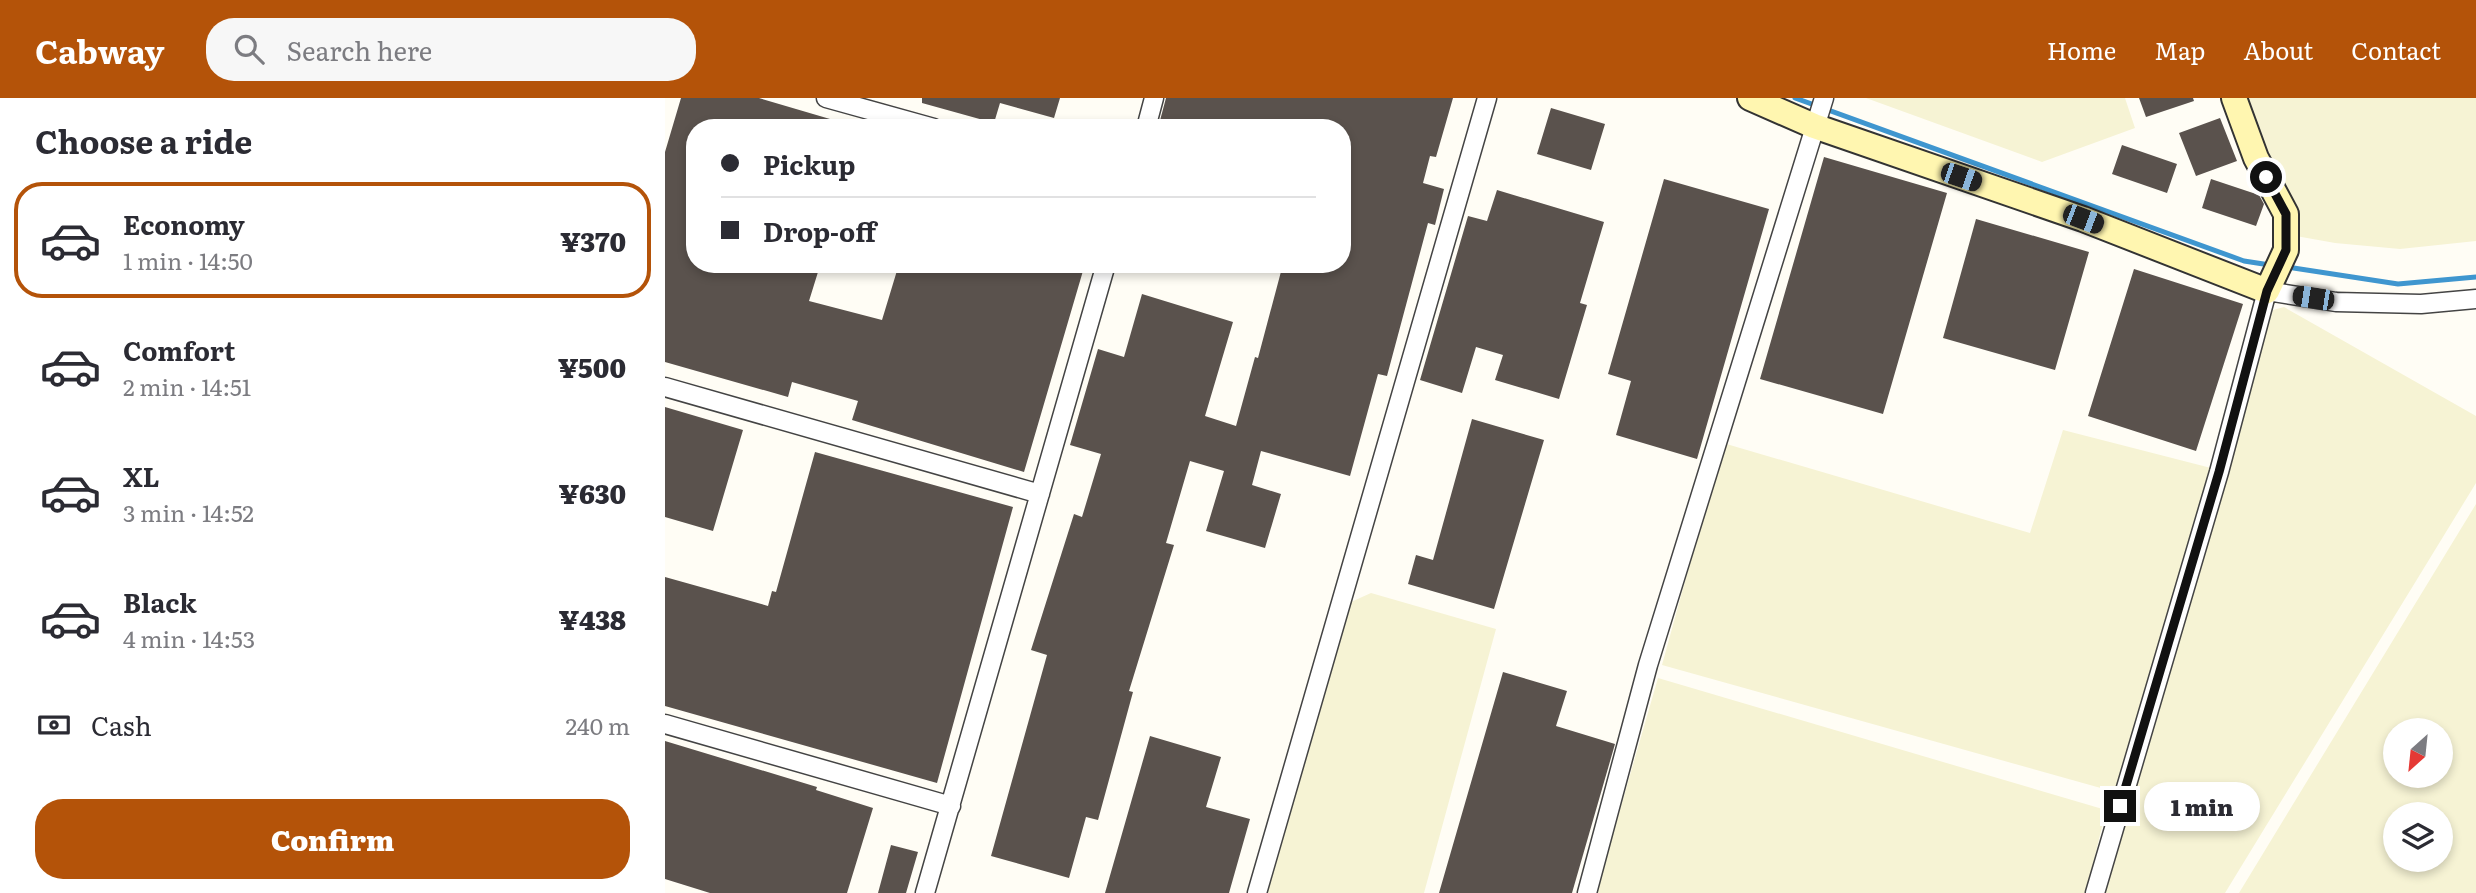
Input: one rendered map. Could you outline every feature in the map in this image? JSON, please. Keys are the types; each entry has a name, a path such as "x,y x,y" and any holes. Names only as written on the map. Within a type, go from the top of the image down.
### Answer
{"street":[{"path":"826,98 902,119"},
{"path":"1148,119 1154,98"},
{"path":"1257,893 1487,98"},
{"path":"1750,98 1814,126 2083,219 2277,271 2336,302 2421,304 2476,299"},
{"path":"1587,893 1648,665 1824,98"},
{"path":"2095,893 2277,271 2286,214 2256,159 2234,98"},
{"path":"925,893 1104,273"},
{"path":"665,387 1040,494"},
{"path":"665,724 951,806"}],"shaded area":[{"path":"1866,98 2125,98 2135,128 2042,162"},
{"path":"2245,98 2476,98 2476,241 2400,249 2335,243 2296,236"},
{"path":"2284,307 2476,416 2476,483 2225,893 2103,893 2273,310"},
{"path":"2063,430 2211,468 2115,792 1662,665 1723,443 2030,533"},
{"path":"2476,504 2476,893 2239,893"},
{"path":"1371,593 1496,629 1424,893 1266,893 1351,602"},
{"path":"1658,678 2106,810 2086,893 1596,893"}],"building":[{"path":"681,98 759,98 830,119 686,119 686,273 818,273 809,301 882,320 896,273 1082,273 1024,472 852,420 858,401 792,382 788,397 665,362 665,152"},
{"path":"922,98 1060,98 1054,118 1000,103 995,119 980,119 922,103"},
{"path":"1166,98 1453,98 1436,157 1430,156 1423,183 1444,189 1435,225 1428,223 1387,376 1378,374 1350,476 1261,451 1252,485 1281,494 1265,548 1206,531 1224,471 1190,461 1166,543 1174,545 1129,691 1133,692 1098,820 1086,817 1069,878 991,856 1047,655 1031,650 1074,514 1082,517 1101,454 1070,445 1098,349 1124,357 1142,294 1233,322 1205,416 1236,426 1281,273 1351,273 1351,119 1160,119"},
{"path":"2139,98 2193,98 2194,101 2146,117"},
{"path":"1551,108 1605,124 1591,170 1537,154"},
{"path":"2220,118 2237,161 2196,176 2179,133"},
{"path":"2122,145 2177,164 2167,193 2112,174"},
{"path":"1824,157 1947,193 1883,414 1760,379"},
{"path":"1664,179 1769,209 1697,459 1616,435 1631,381 1608,374"},
{"path":"2211,179 2259,195 2264,204 2256,226 2202,208"},
{"path":"1497,190 1604,222 1580,303 1587,305 1559,399 1495,380 1503,355 1476,347 1462,393 1420,380 1468,216 1487,221"},
{"path":"1976,219 2089,252 2055,370 1943,338"},
{"path":"2134,269 2243,304 2196,451 2088,416"},
{"path":"665,407 743,430 713,531 665,517"},
{"path":"1472,419 1544,440 1494,609 1408,584 1416,555 1433,560"},
{"path":"815,452 1013,507 937,783 665,706 665,577 768,606 772,591 776,592"},
{"path":"1503,672 1567,691 1556,726 1615,744 1572,893 1439,893"},
{"path":"1150,736 1221,757 1206,807 1250,819 1229,893 1105,893"},
{"path":"665,741 817,787 816,790 873,808 847,893 710,893 665,879"},
{"path":"891,845 918,852 906,893 878,893"}],"waterway":[{"path":"1795,98 2244,261 2270,265"},
{"path":"2287,267 2398,284 2476,277"}],"route":[{"path":"2120,806 2219,472 2267,291 2286,250 2286,214 2266,177"}]}
